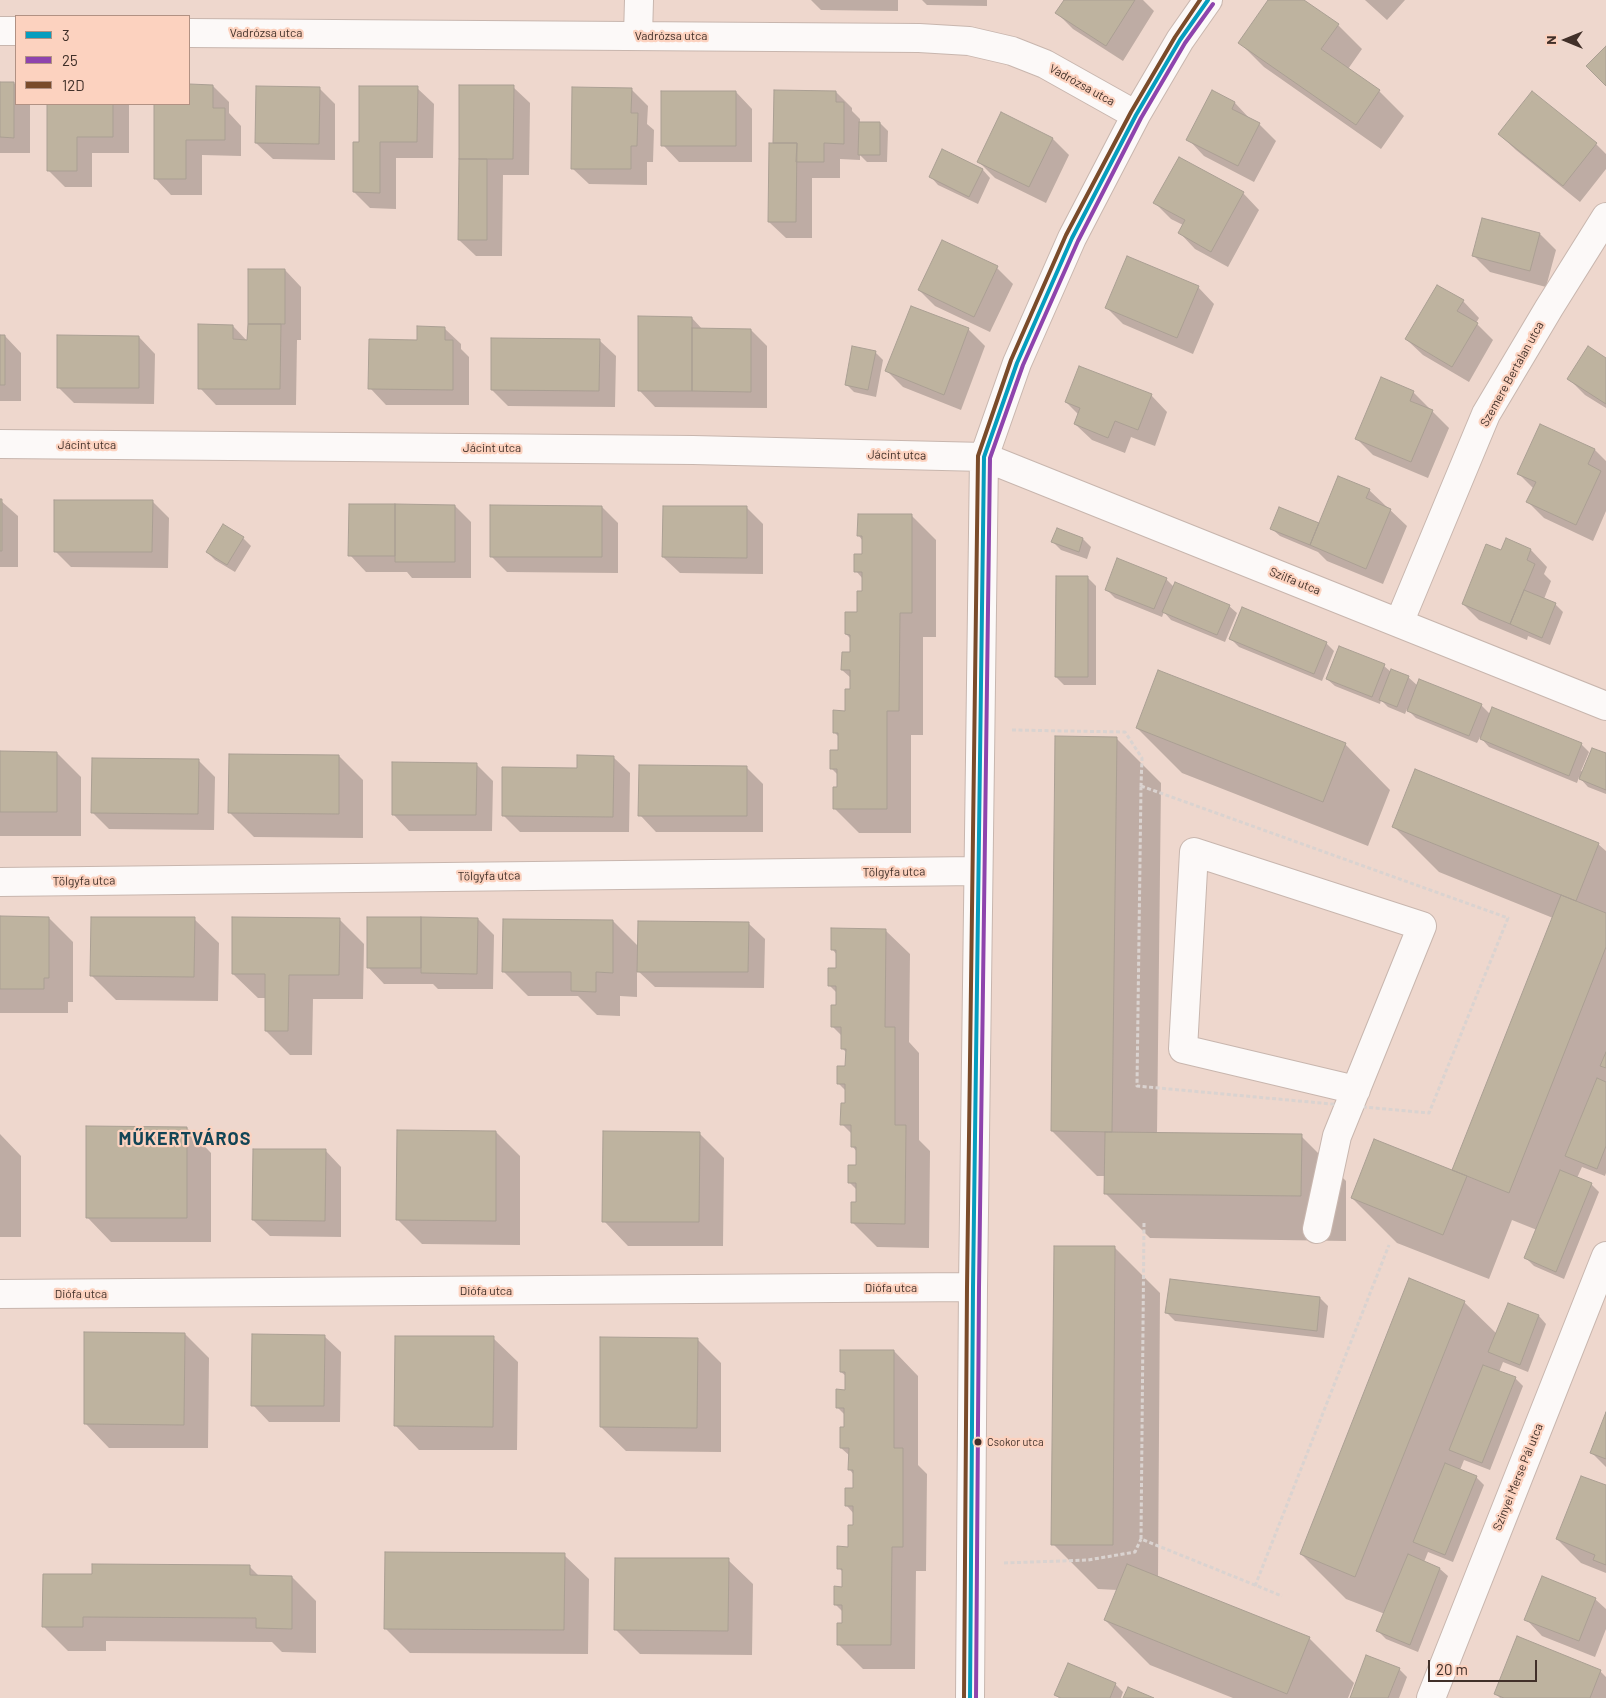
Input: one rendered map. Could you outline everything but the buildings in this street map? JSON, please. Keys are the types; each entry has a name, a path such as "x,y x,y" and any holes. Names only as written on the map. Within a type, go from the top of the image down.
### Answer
{"street":[{"path":"638,36 639,0"},
{"path":"970,1698 972,1287 984,457 1016,363 1068,246 1136,115 1180,40 1208,0"},
{"path":"0,31 15,31"},
{"name":"Vadrózsa utca","path":"190,33 919,38 969,41 1012,51 1045,64 1136,115"},
{"name":"Szemere Bertalan utca","path":"1399,623 1486,414 1606,217"},
{"name":"Jácint utca","path":"0,444 693,450 984,457"},
{"name":"Szilfa utca","path":"984,457 1606,706"},
{"path":"1317,1229 1337,1136 1353,1098 1422,926 1194,852 1183,1049 1353,1098"},
{"name":"Tölgyfa utca","path":"0,882 978,871"},
{"name":"Szinyei Merse Pál utca","path":"1431,1698 1606,1256"},
{"name":"Diófa utca","path":"0,1294 972,1287"}],"path":[{"path":"980,729 1125,732 1142,758 1141,786 1137,1086 1353,1098 1429,1113 1508,918 1141,786"},
{"path":"971,1565 1088,1560 1135,1552 1141,1539 1144,1223"},
{"path":"1255,1586 1389,1245"},
{"path":"1141,1539 1282,1596"}],"transit line":[{"name":"12D","path":"964,1698 967,1287 978,456 1011,360 1066,235 1131,112 1175,37 1200,0"},
{"name":"3","path":"970,1698 973,1287 984,457 1017,363 1072,238 1136,115 1180,40 1208,0"},
{"name":"25","path":"976,1698 979,1287 990,458 1023,365 1078,241 1141,118 1185,43 1213,4"}],"place":[{"name":"Csokor utca","path":"978,1442"}],"district":[{"name":"MŰKERTVÁROS","path":"185,1139"}]}
